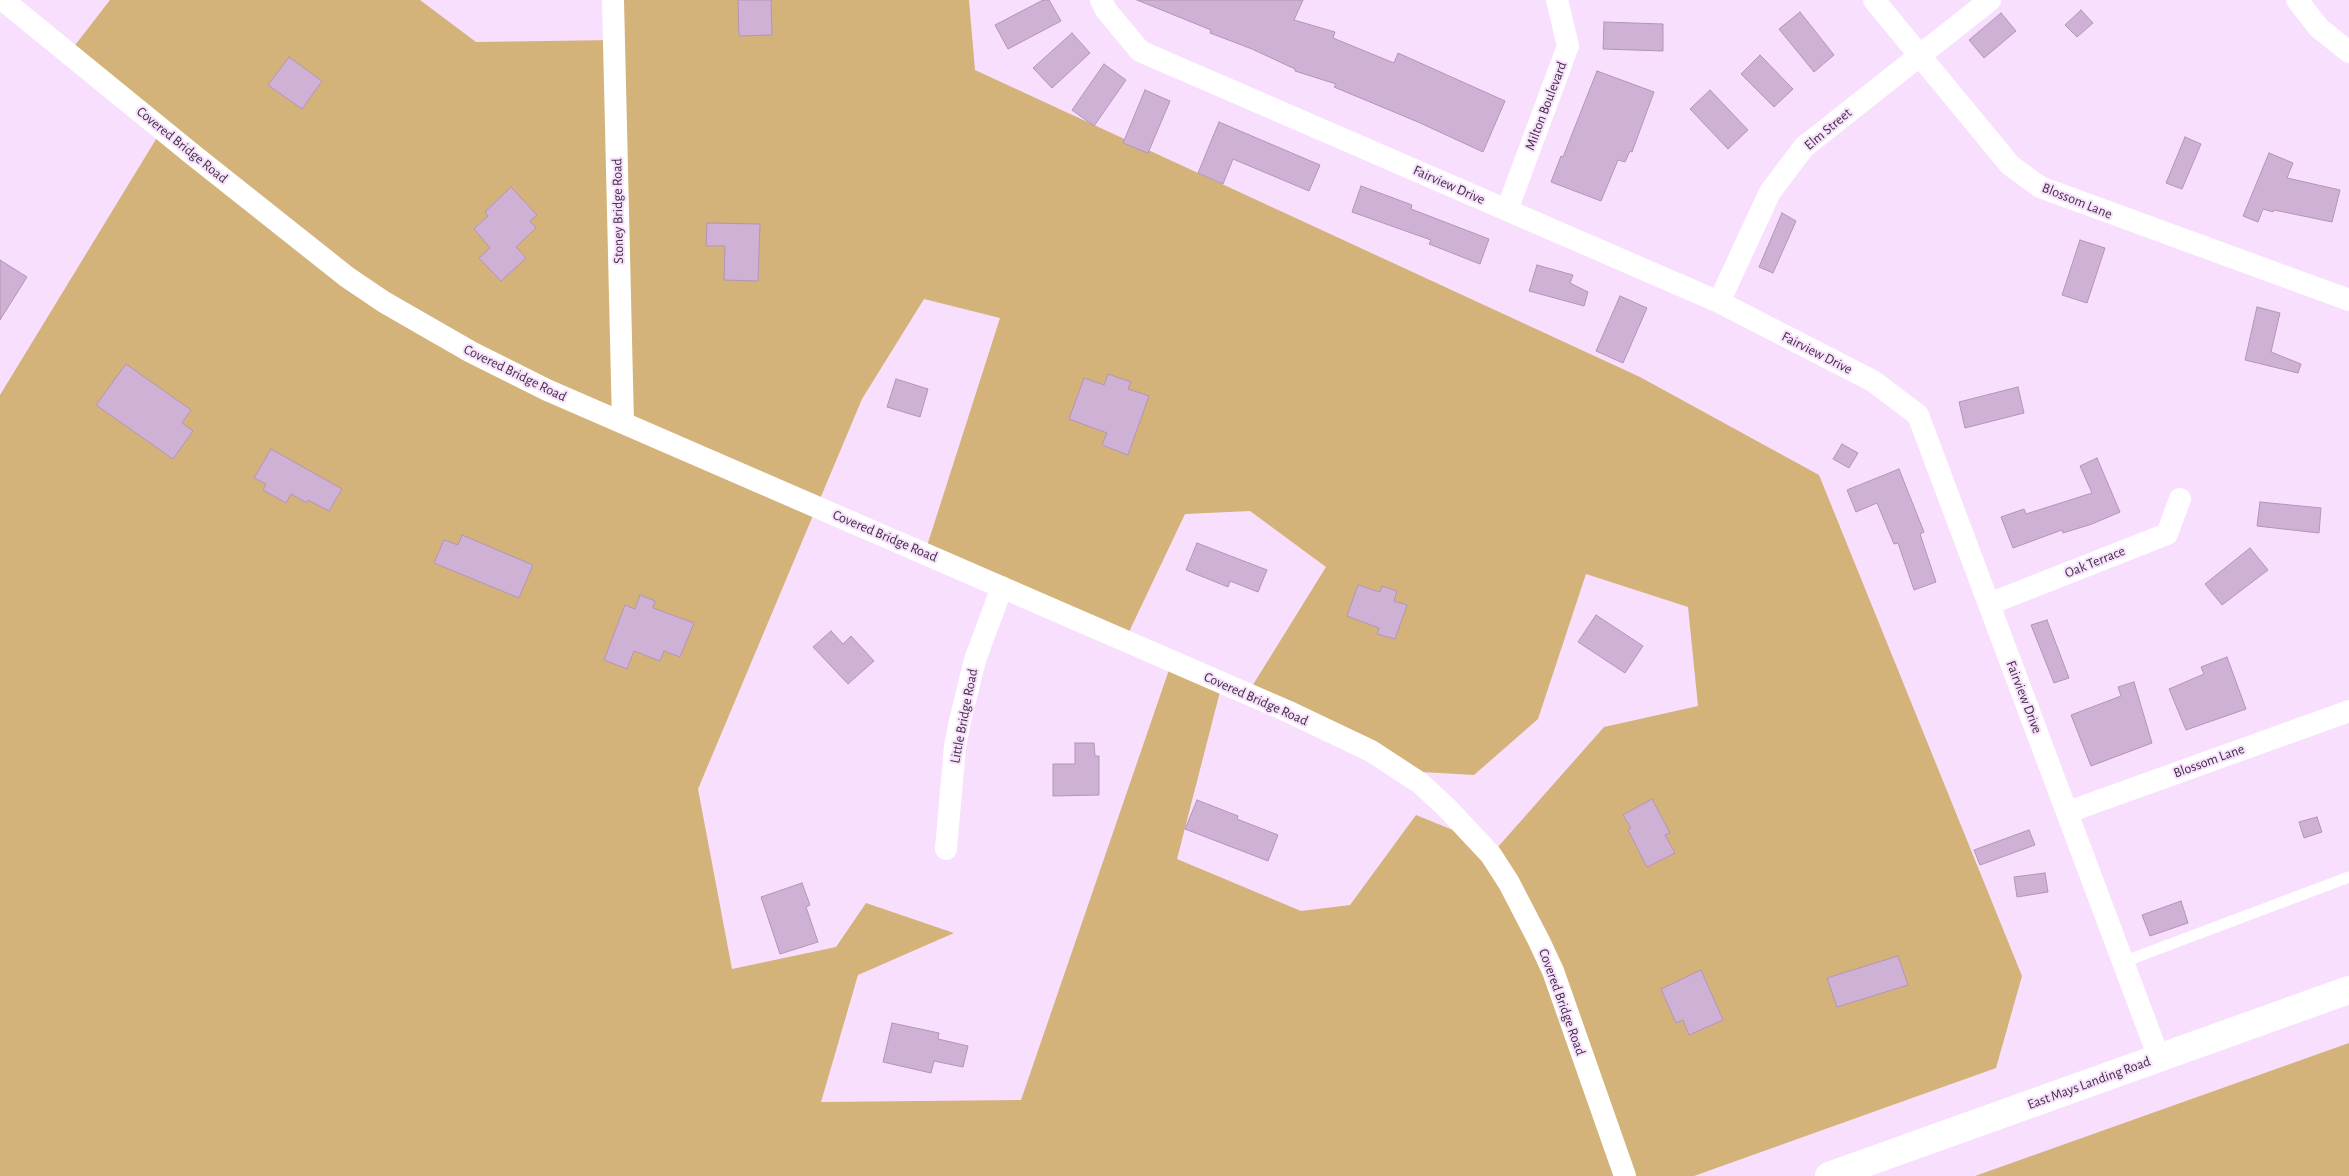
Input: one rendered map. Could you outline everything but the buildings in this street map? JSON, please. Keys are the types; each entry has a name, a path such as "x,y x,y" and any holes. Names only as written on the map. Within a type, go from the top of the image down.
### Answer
{"main road":[{"name":"East Mays Landing Road","path":"1830,1176 2349,990"}],"street":[{"name":"Covered Bridge Road","path":"3,0 192,154 355,282 384,302 497,366 1287,711 1371,751 1420,784 1491,855 1539,941 1554,971 1625,1176"},
{"name":"Stoney Bridge Road","path":"613,0 623,422"},
{"name":"Fairview Drive","path":"1102,0 1106,10 1140,51 1719,302 1873,381 1918,415 2159,1058"},
{"name":"Milton Boulevard","path":"1506,210 1568,46 1557,0"},
{"name":"Blossom Lane","path":"1874,0 2010,165 2040,187 2349,300"},
{"name":"Elm Street","path":"1719,302 1770,192 1804,146 1990,0"},
{"path":"2297,0 2319,28 2349,52"},
{"name":"Oak Terrace","path":"1989,604 2167,534 2180,499"},
{"name":"Little Bridge Road","path":"946,849 955,746 960,721 977,652 1002,587"},
{"name":"Blossom Lane","path":"2068,812 2349,711"}],"lane":[{"path":"2123,962 2349,877"}],"shaded area":[{"path":"110,0 420,0 476,42 615,40 615,0 969,0 975,70 1640,377 1819,475 2022,976 1996,1068 1694,1176 0,1176 0,395 161,131 69,53","holes":["924,299 1000,318 926,549 1128,634 1185,514 1250,511 1326,567 1246,696 1404,771 1474,775 1538,719 1586,574 1688,607 1698,706 1604,727 1497,848 1416,815 1350,905 1301,911 1177,859 1222,684 1172,661 1021,1100 821,1102 858,975 954,933 866,903 836,947 732,969 698,789 862,399"]},
{"path":"2349,1043 2349,1176 1975,1176"}]}
